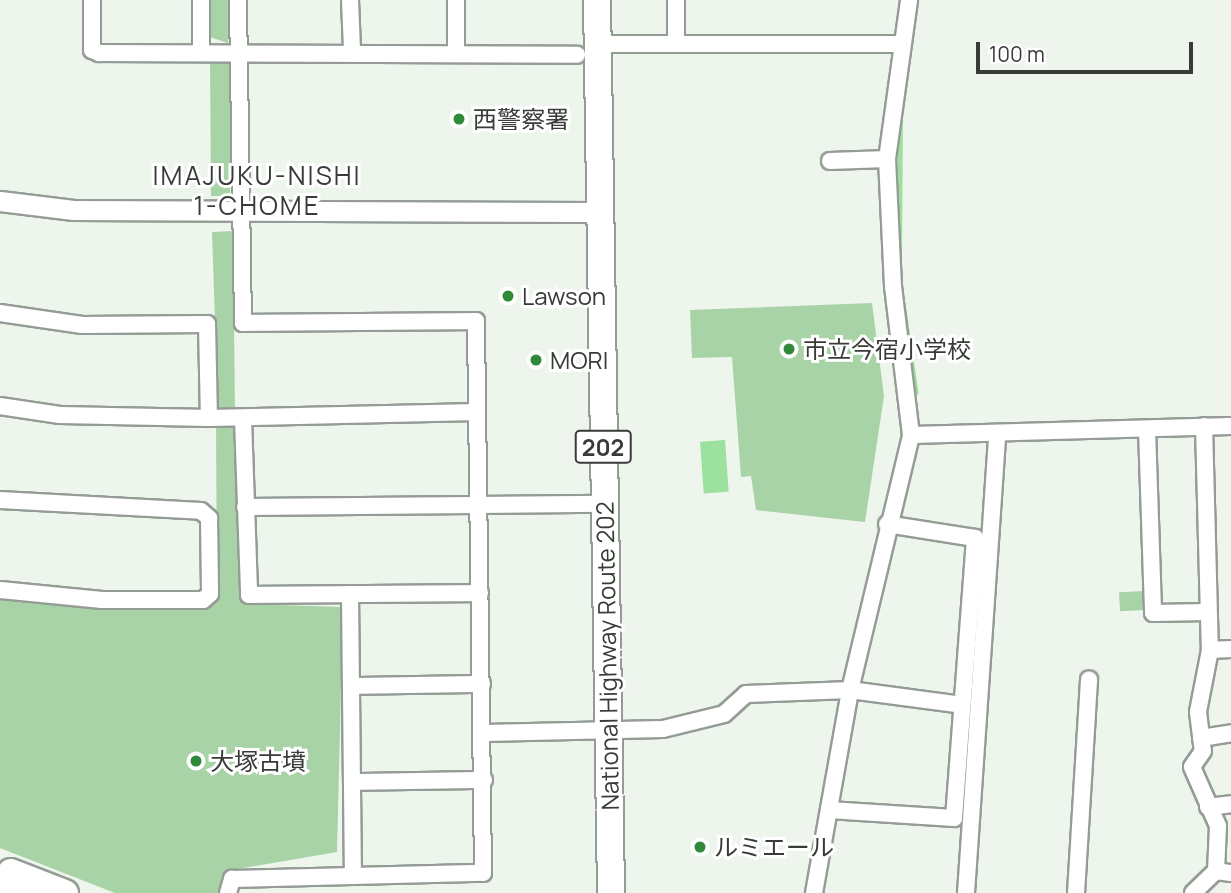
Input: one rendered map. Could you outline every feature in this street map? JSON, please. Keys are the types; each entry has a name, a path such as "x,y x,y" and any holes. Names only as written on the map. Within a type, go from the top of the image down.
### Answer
{"highway":[{"name":"National Highway Route 202","path":"597,0 590,46 611,732 611,893"},
{"path":"0,867 65,893"},
{"path":"0,880 33,893"}],"street":[{"path":"92,0 92,50 352,50 456,53 676,44 898,44"},
{"path":"201,0 201,52"},
{"path":"228,893 232,879 483,873 484,733 477,503 476,321 243,323 238,0"},
{"path":"351,0 352,50"},
{"path":"456,0 456,53"},
{"path":"590,46 591,0"},
{"path":"590,46 606,0"},
{"path":"676,0 676,44"},
{"path":"814,893 850,690 887,523 911,435 893,286 887,159 898,44 909,0"},
{"path":"830,161 887,159"},
{"path":"0,201 73,209 596,212"},
{"path":"0,313 82,325 207,324 209,418"},
{"path":"0,406 72,416 243,419 477,412"},
{"path":"243,419 249,595 480,593"},
{"path":"1193,893 1223,872 1218,826 1192,767 1203,751 1198,712 1210,650 1204,426"},
{"path":"911,435 1231,426"},
{"path":"1147,429 1153,613 1208,612"},
{"path":"966,893 997,434"},
{"path":"0,500 201,511 209,518 210,594 203,600 103,600 0,590"},
{"path":"245,507 604,504"},
{"path":"829,810 954,818 975,537 887,523"},
{"path":"350,594 353,876"},
{"path":"1210,650 1231,649"},
{"path":"1076,893 1089,678"},
{"path":"351,686 482,684"},
{"path":"484,733 663,729 724,714 746,694 850,690 962,705"},
{"path":"1201,738 1231,733"},
{"path":"353,782 484,780"},
{"path":"1208,807 1231,804"}],"shaded area":[{"path":"209,0 231,0 228,43 210,37"},
{"path":"210,60 226,60 231,67 230,196 211,196"},
{"path":"233,231 235,410 218,410 212,232"},
{"path":"872,303 884,396 865,522 756,510 751,476 741,477 732,357 692,358 690,310"},
{"path":"216,423 236,428 240,594 248,604 343,607 337,852 226,871 219,893 115,893 0,848 0,596 217,596"},
{"path":"725,440 729,492 704,494 700,442"},
{"path":"1145,591 1146,610 1120,611 1119,592"}],"waterway":[{"path":"899,256 900,122"},
{"path":"903,303 916,392"}],"place":[{"name":"西警察署","path":"459,119"},
{"name":"Lawson","path":"508,296"},
{"name":"市立今宿小学校","path":"789,349"},
{"name":"MORI","path":"536,360"},
{"name":"大塚古墳","path":"196,761"},
{"name":"ルミエール","path":"700,847"}],"district":[{"name":"IMAJUKU-NISHI 1-CHOME","path":"257,191"}]}
